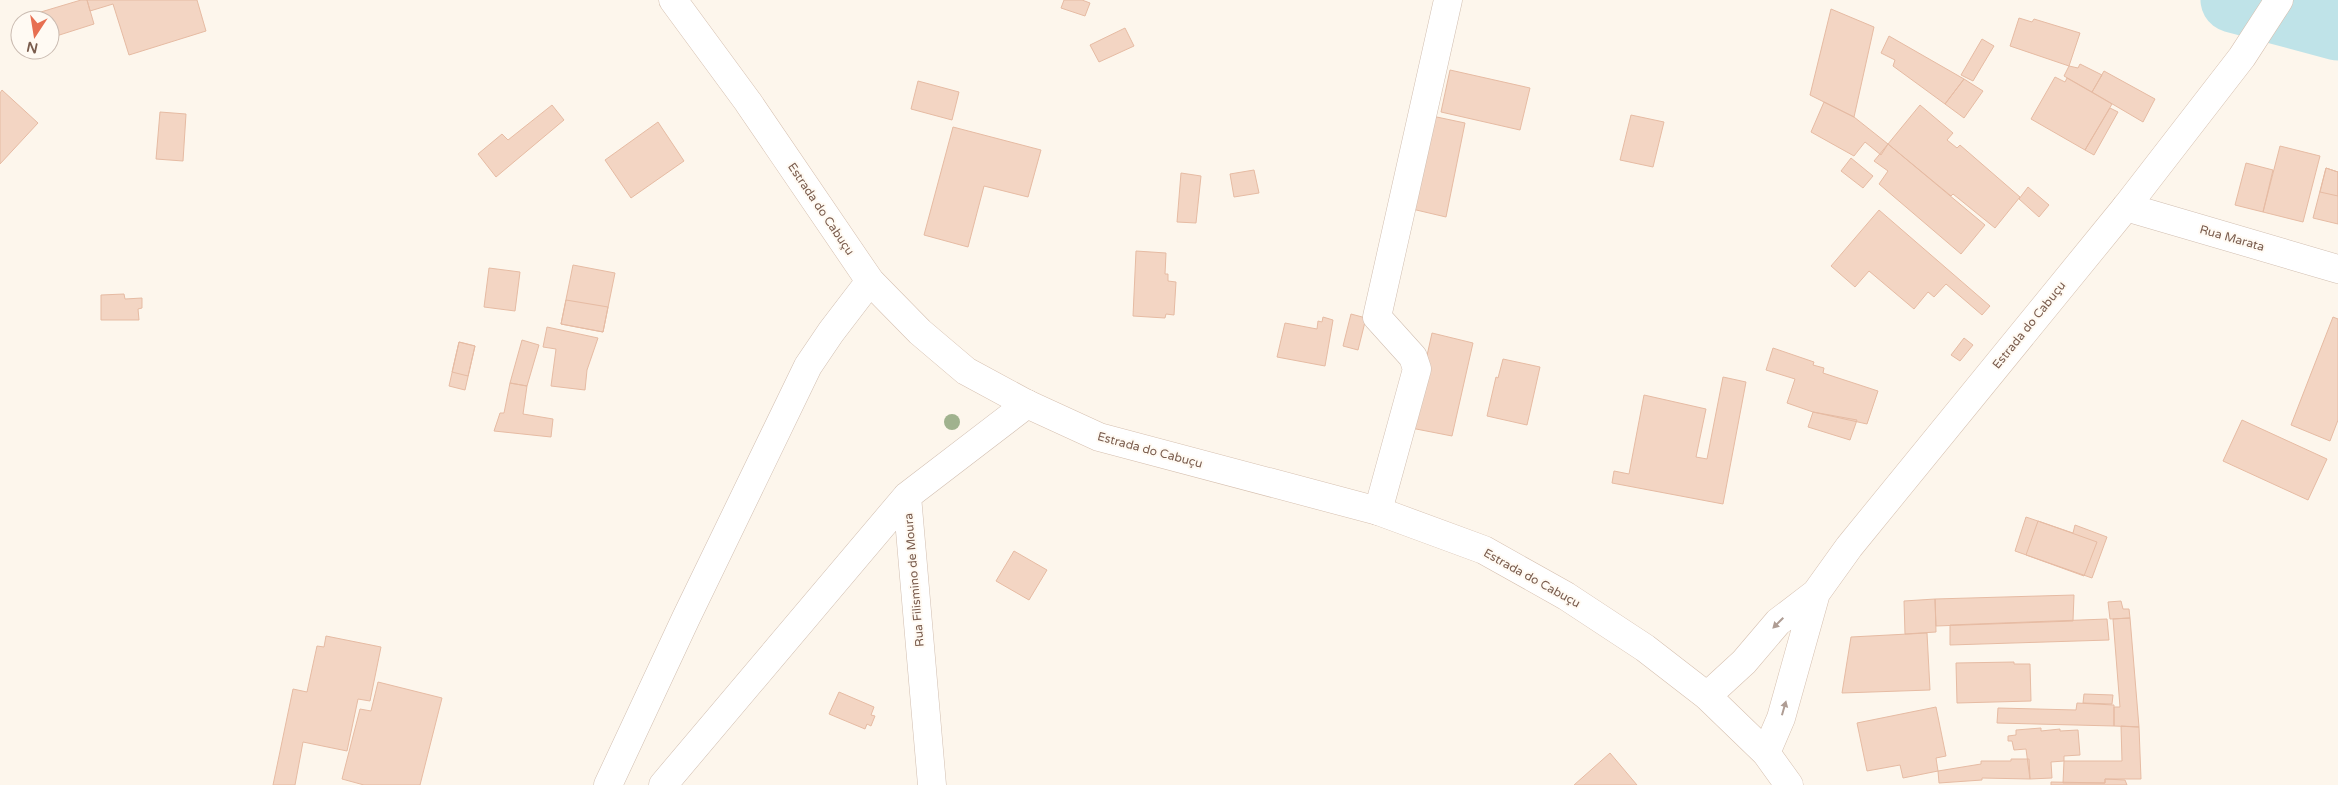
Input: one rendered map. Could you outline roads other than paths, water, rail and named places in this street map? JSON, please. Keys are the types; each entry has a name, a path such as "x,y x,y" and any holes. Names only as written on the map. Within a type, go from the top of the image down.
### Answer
{"street":[{"name":"Estrada do Cabuçu","path":"673,0 748,102 870,281 920,332 966,371 1027,404 1099,437 1378,511 1484,550 1566,596 1645,648 1707,696 1766,753 1790,785"},
{"path":"1378,511 1416,369 1413,357 1377,317 1448,0"},
{"name":"Estrada do Cabuçu","path":"1707,696 1744,662 1778,622 1816,593 1849,547 2126,207 2242,57 2280,0"},
{"name":"Rua Marata","path":"2126,207 2338,269"},
{"path":"608,785 686,618 808,366 830,332 870,281"},
{"name":"Rua Filismino de Moura","path":"932,785 907,496 1027,404"},
{"path":"664,785 907,496"},
{"name":"Estrada do Cabuçu","path":"1766,753 1781,718 1816,593"}],"waterway":[{"path":"2233,0 2338,28"}]}
